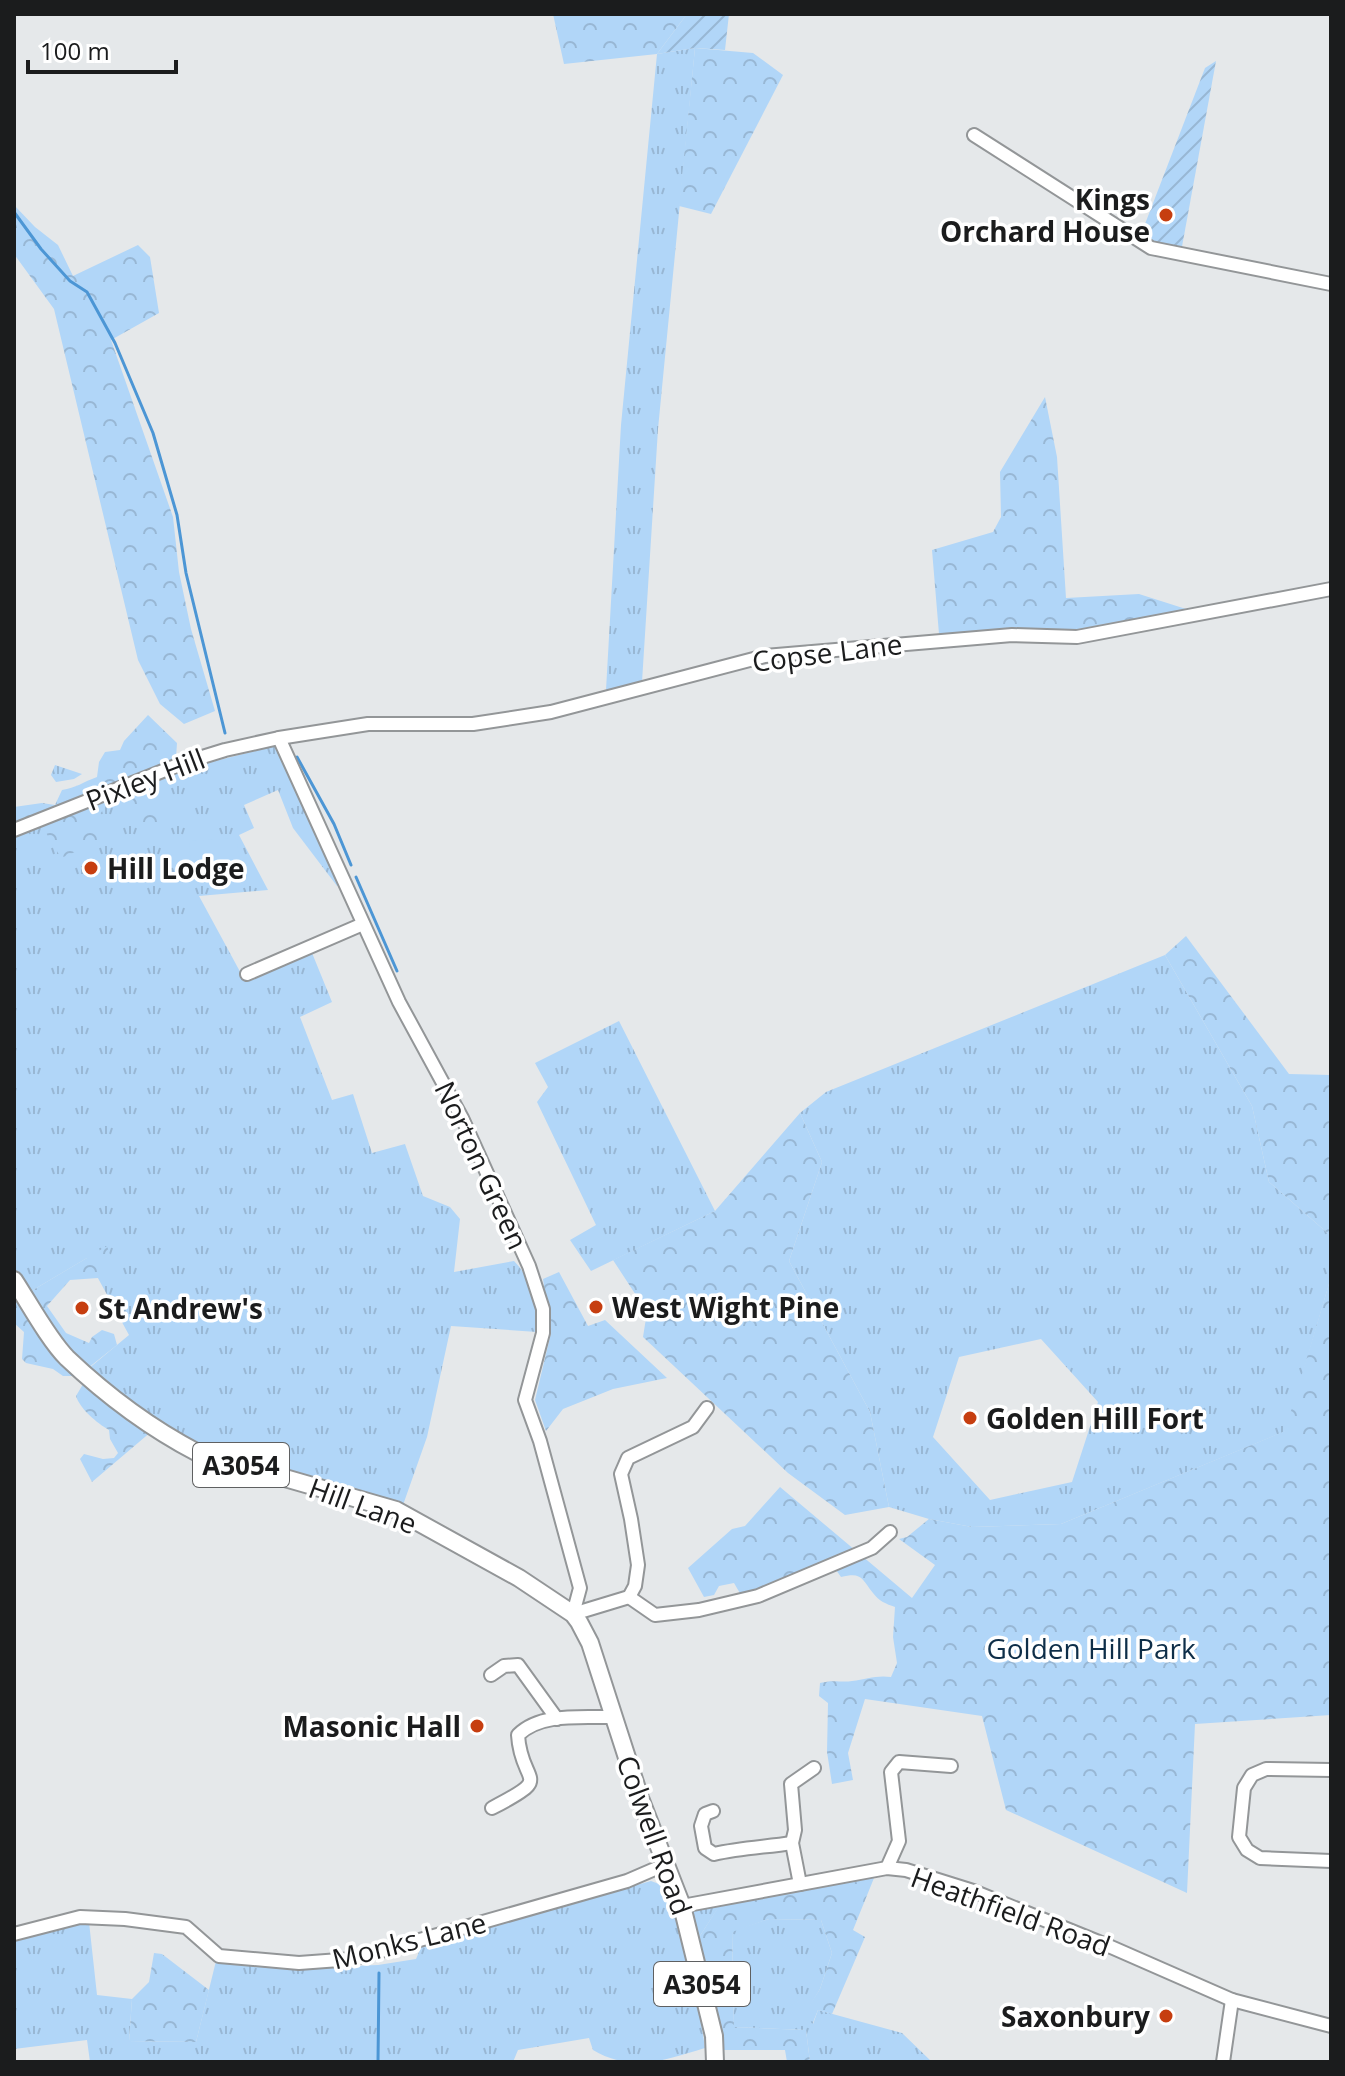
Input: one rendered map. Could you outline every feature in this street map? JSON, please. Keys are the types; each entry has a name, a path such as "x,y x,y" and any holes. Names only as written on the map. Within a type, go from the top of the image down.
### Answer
{"main road":[{"name":"Hill Lane","path":"14,1280 65,1356 119,1403 170,1438 198,1453 396,1510 519,1578 573,1614"},
{"name":"Colwell Road","path":"573,1614 590,1643 664,1865 682,1906 714,2036 715,2062"}],"street":[{"path":"974,135 1151,248 1331,284"},
{"name":"Copse Lane","path":"279,738 368,724 473,724 551,712 765,656 1012,635 1077,637 1331,589"},
{"name":"Pixley Hill","path":"14,830 183,763 279,738"},
{"name":"Norton Green","path":"279,738 399,1002 462,1118 529,1266 543,1309 543,1333 525,1400 540,1441 580,1588 573,1614"},
{"path":"247,974 363,924"},
{"path":"573,1614 629,1597 635,1586 638,1565 621,1474 628,1458 693,1427 707,1408"},
{"path":"629,1597 655,1615 699,1610 758,1596 872,1548 890,1532"},
{"path":"491,1675 510,1664 518,1665 557,1719"},
{"path":"492,1808 537,1786 519,1746 518,1735 528,1725 557,1719 614,1717"},
{"path":"887,1868 899,1841 891,1772 899,1762 951,1766"},
{"path":"800,1884 786,1782 814,1768"},
{"path":"1331,1770 1266,1769 1252,1775 1244,1788 1239,1837 1247,1850 1260,1858 1331,1861"},
{"path":"713,1811 705,1814 701,1826 705,1848 714,1854 738,1848 792,1843"},
{"name":"Monks Lane","path":"14,1934 80,1917 125,1919 186,1927 219,1956 299,1963 353,1959 613,1885 664,1865"},
{"name":"Heathfield Road","path":"682,1906 887,1868 906,1870 973,1891 1232,2000 1331,2026"},
{"path":"1223,2062 1232,2000"}],"green space":[{"path":"553,14 687,14 657,54 564,64"},
{"path":"687,14 729,14 725,50 695,48 657,54"},
{"path":"695,48 658,429 642,682 606,690 621,425 657,54"},
{"path":"695,48 753,53 783,75 711,214 679,206"},
{"path":"1216,61 1181,252 1140,237 1205,68"},
{"path":"14,205 58,245 73,276 138,245 150,257 159,313 111,340 173,517 179,572 191,629 215,711 184,724 160,704 138,660 54,309 14,254"},
{"path":"1045,397 1057,457 1066,598 1139,594 1186,609 1073,630 1013,628 939,634 932,550 993,532 1001,517 1000,472"},
{"path":"148,715 177,743 176,758 153,768 167,823 147,830 125,799 106,806 100,814 102,835 98,842 61,858 42,826 14,837 14,807 42,803 55,805 62,790 97,777 99,762 105,752 120,750 124,741"},
{"path":"282,744 345,883 337,886 293,828 278,790 244,805 254,828 239,835 268,890 199,896 244,979 310,948 332,1002 300,1017 332,1100 353,1094 372,1153 405,1144 423,1196 450,1207 460,1219 454,1272 514,1261 525,1276 534,1303 537,1332 451,1326 427,1437 403,1505 201,1446 171,1430 128,1402 88,1369 129,1335 87,1258 28,1293 14,1272 14,837 184,769"},
{"path":"55,765 82,774 74,779 56,782 51,775"},
{"path":"237,838 239,862 191,865 189,841"},
{"path":"1186,936 1289,1074 1331,1075 1331,1236 1269,1182 1252,1106 1165,955"},
{"path":"1165,955 1252,1106 1269,1182 1331,1236 1331,1277 1286,1431 1061,1524 972,1527 889,1507 870,1412 789,1261 822,1162 800,1113 826,1092","holes":["1041,1339 1098,1402 1072,1482 990,1500 933,1437 959,1357"]},
{"path":"619,1021 715,1211 591,1271 570,1240 596,1225 537,1102 548,1087 535,1063"},
{"path":"800,1113 822,1162 789,1261 870,1412 889,1507 845,1515 788,1473 643,1337 647,1312 613,1260 715,1211"},
{"path":"107,1246 110,1255 98,1278 70,1280 47,1306 66,1333 89,1343 102,1330 114,1334 117,1345 78,1376 63,1376 53,1369 26,1363 22,1359 24,1332 14,1323 14,1289 28,1293"},
{"path":"559,1272 588,1326 605,1320 667,1378 613,1389 563,1409 546,1431 535,1400 551,1333 543,1279"},
{"name":"Golden Hill Park","path":"1331,1277 1331,1715 1195,1724 1187,1893 1006,1810 982,1716 865,1699 848,1753 853,1780 832,1784 827,1752 828,1703 819,1696 820,1683 891,1677 897,1663 893,1637 895,1607 878,1598 860,1578 853,1575 841,1577 829,1560 741,1595 734,1583 719,1586 714,1595 704,1597 688,1568 732,1529 745,1526 780,1487 912,1598 935,1565 899,1539 907,1537 929,1519 972,1527 1061,1524 1285,1431"},
{"path":"86,1379 152,1431 92,1482 80,1459 84,1454 103,1459 114,1458 118,1453 109,1430 99,1424 78,1401 76,1396"},
{"path":"874,1878 853,1930 865,1937 832,2014 818,2010 812,2025 807,2009 820,1989 832,1953 821,1920 769,1919 732,1932 734,2027 806,2030 810,2062 787,2062 785,2050 723,2050 698,1939 719,1906"},
{"path":"651,1881 659,1884 682,1932 696,1988 705,2048 676,2057 649,2062 621,2061 593,2050 589,2038 518,2050 513,2062 90,2062 87,2040 14,2049 14,1938 89,1922 97,1995 132,1999 129,2041 196,2042 216,1961 299,1968 378,1965 416,1959 422,1945"},
{"path":"724,1899 694,1945 682,1906"},
{"path":"769,1919 821,1920 832,1953 820,1989 808,2009 813,2024 818,2010 902,2033 932,2062 810,2062 806,2030 734,2027 732,1931"},
{"path":"154,1953 162,1954 209,1990 196,2042 129,2041 132,1999 149,1982"}],"waterway":[{"path":"14,212 70,281 87,292 115,343 153,433 177,515 186,573 225,733"},
{"path":"297,757 334,824 351,865"},
{"path":"356,877 397,971"},
{"path":"378,2062 379,1973"}],"place":[{"name":"Kings Orchard House","path":"1166,215"},
{"name":"Hill Lodge","path":"91,868"},
{"name":"West Wight Pine","path":"596,1307"},
{"name":"St Andrew's","path":"82,1308"},
{"name":"Golden Hill Fort","path":"970,1418"},
{"name":"Masonic Hall","path":"477,1726"},
{"name":"Saxonbury","path":"1166,2016"}]}
